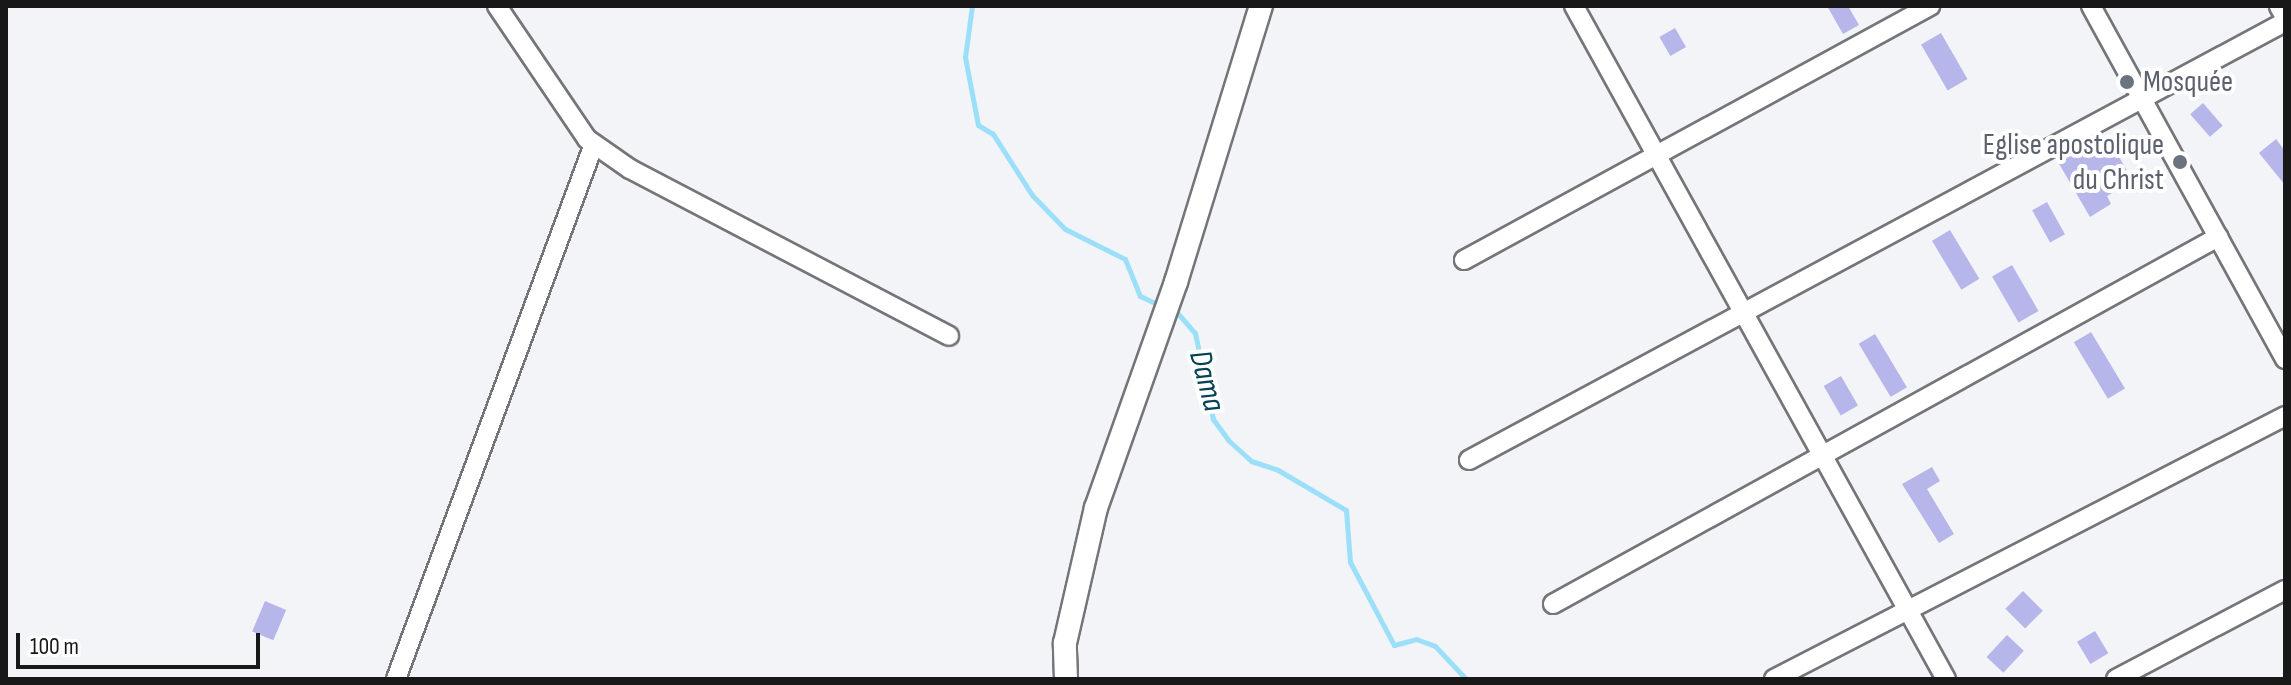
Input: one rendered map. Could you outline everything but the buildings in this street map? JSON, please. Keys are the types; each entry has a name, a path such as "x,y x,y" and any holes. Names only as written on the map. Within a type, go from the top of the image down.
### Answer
{"street":[{"path":"497,6 594,144 796,259 949,336"},
{"path":"1066,679 1065,643 1096,508 1149,351 1176,282 1261,6"},
{"path":"1574,6 1946,679"},
{"path":"1464,260 1930,6"},
{"path":"2091,6 2285,359"},
{"path":"2281,6 2285,13"},
{"path":"1469,460 2285,22"},
{"path":"396,679 594,144"},
{"path":"1553,604 2218,237"},
{"path":"1774,679 1906,608 2285,416"},
{"path":"2116,679 2285,590"}],"waterway":[{"name":"Dama","path":"972,6 965,57 978,125 993,134 1032,195 1065,229 1125,259 1140,296 1161,306"},
{"name":"Dama","path":"1174,309 1195,333 1213,419 1228,440 1251,461 1278,470 1346,510 1350,562 1394,645 1416,639 1435,646 1466,679"}],"place":[{"name":"Mosquée","path":"2127,82"},
{"name":"Eglise apostolique du Christ","path":"2180,162"}]}
